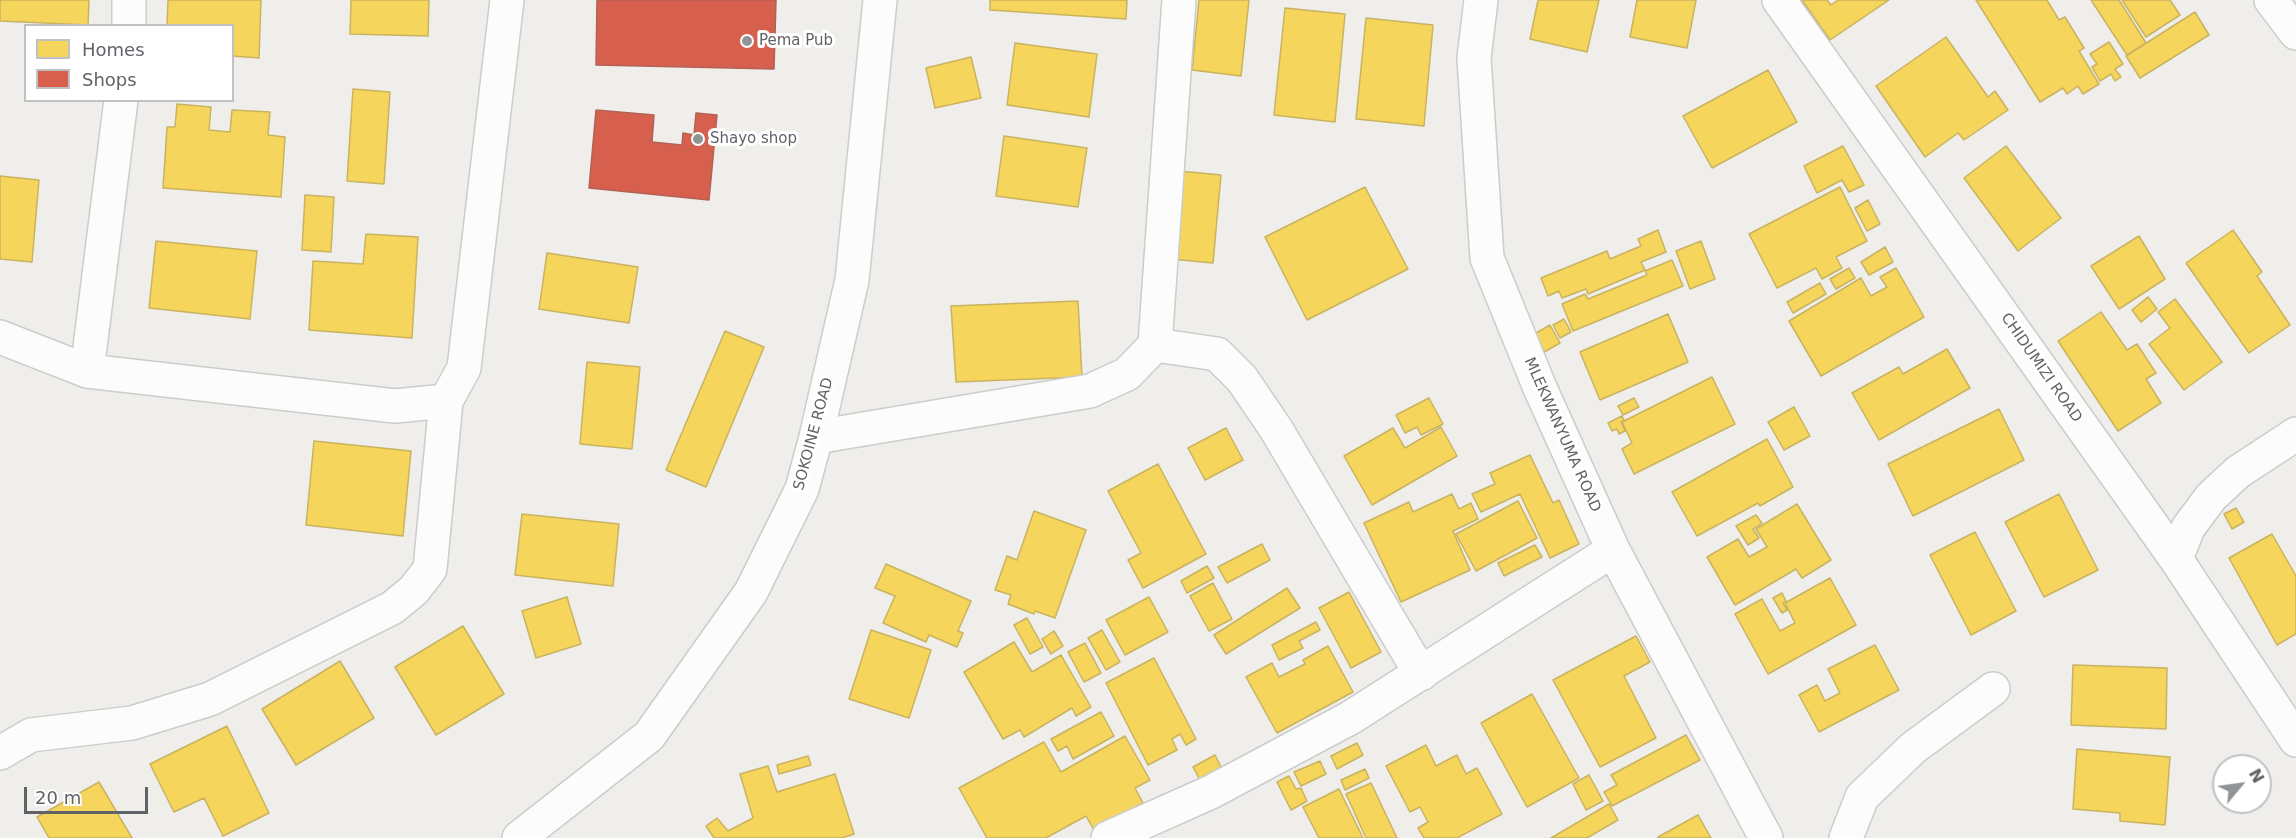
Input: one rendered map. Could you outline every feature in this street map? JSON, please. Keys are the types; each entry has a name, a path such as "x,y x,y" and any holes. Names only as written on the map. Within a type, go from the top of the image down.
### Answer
{"street":[{"path":"129,0 129,24"},
{"path":"0,753 32,735 132,723 210,699 392,608 414,590 430,569 446,401 464,368 507,0"},
{"name":"SOKOINE ROAD","path":"519,838 649,736 751,592 802,489 852,280 880,0"},
{"path":"816,437 1090,391 1126,374 1155,345 1179,0"},
{"name":"MLEKWANYUMA ROAD","path":"1481,0 1474,58 1487,258 1540,388 1612,550 1766,838"},
{"name":"CHIDUMIZI ROAD","path":"1779,0 2176,559 2296,740"},
{"path":"2271,0 2296,33"},
{"path":"87,371 121,102"},
{"path":"0,337 87,371 394,406 446,401"},
{"path":"1155,345 1217,354 1242,379 1276,429 1421,674"},
{"path":"2176,559 2188,528 2211,497 2238,472 2296,434"},
{"path":"1108,838 1221,787 1350,718 1612,550"},
{"path":"1846,838 1862,797 1913,748 1993,689"}],"building: Homes":[{"path":"0,0 89,0 88,24 0,21"},
{"path":"168,0 261,0 259,58 234,56 234,24 167,24"},
{"path":"351,0 429,0 428,36 350,34"},
{"path":"990,0 1127,0 1126,19 990,10"},
{"path":"1199,0 1249,0 1241,76 1192,70"},
{"path":"1538,0 1599,0 1587,52 1530,39"},
{"path":"1637,0 1696,0 1687,48 1630,37"},
{"path":"1802,0 1827,0 1831,5 1838,0 1889,0 1830,40"},
{"path":"1976,0 2047,0 2059,20 2065,17 2084,48 2079,51 2099,84 2083,94 2078,86 2067,94 2063,88 2040,102"},
{"path":"2091,0 2119,0 2146,43 2127,55"},
{"path":"2122,0 2170,0 2180,15 2146,37"},
{"path":"1285,8 1345,14 1335,122 1274,115"},
{"path":"2195,12 2209,35 2140,78 2126,56"},
{"path":"1366,18 1433,25 1424,126 1356,119"},
{"path":"1946,37 1988,97 1995,91 2008,110 1964,140 1958,133 1925,157 1876,86"},
{"path":"2109,42 2123,64 2115,69 2121,77 2115,81 2111,74 2100,81 2092,67 2097,64 2090,54"},
{"path":"1015,43 1097,54 1089,117 1007,105"},
{"path":"971,57 981,98 935,108 926,68"},
{"path":"1768,70 1797,122 1712,168 1683,116"},
{"path":"353,89 390,92 384,184 347,181"},
{"path":"177,104 211,107 209,130 230,132 232,110 270,112 268,135 285,137 281,197 163,188 167,127 175,127"},
{"path":"1004,136 1087,148 1078,207 996,196"},
{"path":"1843,146 1864,185 1849,192 1842,180 1817,193 1804,166"},
{"path":"2006,146 2061,218 2018,251 1964,178"},
{"path":"1179,171 1221,175 1213,263 1171,259"},
{"path":"0,176 39,180 32,262 0,259"},
{"path":"1365,187 1408,269 1307,320 1265,237"},
{"path":"1840,187 1867,241 1836,257 1842,268 1822,279 1816,268 1777,288 1749,234"},
{"path":"305,195 334,197 331,252 302,250"},
{"path":"1868,200 1880,224 1867,231 1855,208"},
{"path":"1658,230 1666,252 1641,262 1645,270 1588,294 1586,289 1562,298 1559,291 1548,296 1541,278 1607,251 1610,259 1641,246 1638,239"},
{"path":"2233,230 2262,272 2257,276 2290,325 2249,353 2186,263"},
{"path":"366,234 418,237 412,338 309,330 313,261 363,264"},
{"path":"2139,236 2165,279 2119,309 2091,266"},
{"path":"156,241 257,251 250,319 149,308"},
{"path":"1701,241 1715,279 1690,289 1676,251"},
{"path":"1885,247 1893,262 1869,275 1861,262"},
{"path":"547,253 638,267 629,323 539,309"},
{"path":"1672,260 1683,286 1573,331 1562,304 1585,294 1588,299 1647,275 1645,271"},
{"path":"1849,268 1855,278 1836,289 1830,279"},
{"path":"1896,268 1924,317 1821,376 1789,321 1861,278 1871,296 1887,287 1880,277"},
{"path":"1820,283 1826,294 1793,313 1787,302"},
{"path":"2148,297 2157,309 2141,322 2132,310"},
{"path":"2175,299 2222,362 2184,390 2149,344 2170,328 2158,312"},
{"path":"1078,301 1082,377 956,382 951,306"},
{"path":"2101,312 2127,350 2137,344 2156,373 2146,379 2161,403 2118,431 2058,341"},
{"path":"1668,314 1688,362 1600,400 1580,352"},
{"path":"1564,319 1571,332 1560,338 1553,325"},
{"path":"1550,325 1560,343 1539,355 1529,337"},
{"path":"725,331 764,347 706,487 666,470"},
{"path":"1947,349 1970,388 1879,440 1852,393 1899,367 1903,374"},
{"path":"587,362 640,367 632,449 580,444"},
{"path":"1712,377 1735,424 1634,474 1622,449 1632,443 1622,422"},
{"path":"1429,398 1443,424 1421,435 1417,427 1405,433 1396,415"},
{"path":"1634,398 1639,407 1623,415 1618,406"},
{"path":"1794,407 1810,436 1784,450 1768,422"},
{"path":"1999,409 2024,460 1913,516 1888,464"},
{"path":"1622,416 1624,420 1621,422 1625,431 1619,434 1617,429 1612,431 1608,423"},
{"path":"1441,427 1457,456 1372,505 1344,456 1393,428 1405,448"},
{"path":"1226,428 1243,460 1205,480 1188,448"},
{"path":"1767,439 1793,487 1760,506 1758,503 1697,536 1672,492"},
{"path":"314,441 411,451 403,536 306,525"},
{"path":"1530,455 1553,503 1559,500 1579,544 1550,558 1520,494 1481,512 1472,494 1495,484 1490,473"},
{"path":"1158,464 1206,554 1143,588 1128,560 1141,553 1108,491"},
{"path":"1452,494 1459,509 1471,503 1478,519 1453,531 1470,570 1401,602 1364,523 1409,502 1413,512"},
{"path":"2059,494 2098,570 2044,597 2005,522"},
{"path":"1518,501 1537,538 1476,571 1456,534"},
{"path":"1797,504 1831,560 1802,578 1796,569 1735,605 1707,557 1738,539 1749,557 1767,547 1756,529"},
{"path":"2236,508 2244,522 2232,529 2224,514"},
{"path":"1034,511 1086,530 1055,618 1035,611 1034,614 1008,604 1011,595 995,590 1007,556 1017,560"},
{"path":"522,514 619,524 613,586 515,575"},
{"path":"1756,515 1762,523 1753,529 1759,538 1748,545 1736,526"},
{"path":"1975,532 2016,611 1971,635 1930,555"},
{"path":"2272,534 2296,576 2296,634 2277,645 2229,558"},
{"path":"1262,544 1270,560 1227,583 1218,567"},
{"path":"1535,545 1542,557 1504,576 1498,563"},
{"path":"886,564 971,601 958,631 963,633 957,647 929,635 926,642 883,623 895,596 875,588"},
{"path":"1207,566 1214,578 1187,593 1181,581"},
{"path":"1830,578 1856,625 1768,674 1735,614 1762,599 1780,631 1795,623 1785,603"},
{"path":"1213,583 1232,619 1209,631 1190,596"},
{"path":"1287,588 1300,608 1226,654 1214,635"},
{"path":"1349,592 1381,652 1351,668 1319,608"},
{"path":"1782,593 1786,601 1783,603 1787,610 1782,613 1773,598"},
{"path":"567,597 581,644 536,658 522,611"},
{"path":"1149,597 1168,632 1125,655 1106,620"},
{"path":"1027,618 1043,647 1030,654 1014,625"},
{"path":"1316,622 1320,630 1299,641 1303,648 1279,660 1272,645"},
{"path":"463,626 504,694 436,735 395,667"},
{"path":"871,630 931,650 909,718 849,699"},
{"path":"1102,630 1120,662 1106,670 1088,638"},
{"path":"1054,631 1063,646 1051,654 1042,639"},
{"path":"1636,636 1650,662 1624,676 1656,738 1600,767 1553,680"},
{"path":"1014,642 1032,672 1061,655 1091,707 1076,716 1072,708 1024,737 1020,730 1003,739 964,672"},
{"path":"1085,643 1101,673 1084,682 1068,652"},
{"path":"1875,645 1899,690 1819,732 1799,695 1817,685 1825,701 1840,693 1828,669"},
{"path":"1328,646 1353,692 1277,733 1246,677 1272,663 1279,677 1305,664 1303,660"},
{"path":"1154,658 1196,739 1186,745 1180,734 1172,739 1177,750 1148,765 1106,683"},
{"path":"340,661 374,718 296,765 262,709"},
{"path":"2073,665 2167,668 2166,729 2071,725"},
{"path":"1532,694 1579,778 1527,807 1481,723"},
{"path":"1101,712 1114,736 1073,759 1067,746 1058,751 1051,739"},
{"path":"227,726 269,813 223,836 204,798 174,812 150,764"},
{"path":"1686,735 1700,760 1612,806 1604,792 1617,785 1611,775"},
{"path":"1125,736 1150,780 1135,788 1143,803 1094,830 1086,816 1046,838 987,838 959,788 1044,742 1061,772"},
{"path":"1357,743 1363,755 1337,769 1331,756"},
{"path":"1426,745 1436,766 1457,755 1466,774 1477,768 1502,814 1457,838 1424,838 1418,828 1428,822 1420,807 1410,812 1386,766"},
{"path":"2077,749 2170,757 2165,825 2120,821 2120,813 2073,809"},
{"path":"1215,755 1226,777 1204,788 1193,767"},
{"path":"808,756 811,765 779,774 777,765"},
{"path":"1320,761 1326,774 1301,786 1294,772"},
{"path":"768,766 777,792 835,774 854,834 842,838 714,838 706,826 717,818 728,831 753,818 740,774"},
{"path":"1365,769 1369,778 1345,790 1341,780"},
{"path":"1589,775 1603,801 1586,810 1573,784"},
{"path":"1289,776 1296,789 1301,788 1307,801 1291,810 1277,782"},
{"path":"99,782 132,838 49,838 37,817"},
{"path":"1371,783 1397,838 1366,838 1346,794"},
{"path":"1339,789 1363,838 1319,838 1303,807"},
{"path":"1609,804 1618,820 1587,838 1551,838"},
{"path":"1698,815 1711,838 1658,838 1658,837"}],"building: Shops":[{"path":"597,0 776,0 774,69 596,65"},
{"path":"596,110 654,115 652,142 682,145 683,133 694,135 696,113 717,115 709,200 589,188"}],"place":[{"name":"Pema Pub","path":"747,41"},
{"name":"Shayo shop","path":"698,139"}]}
